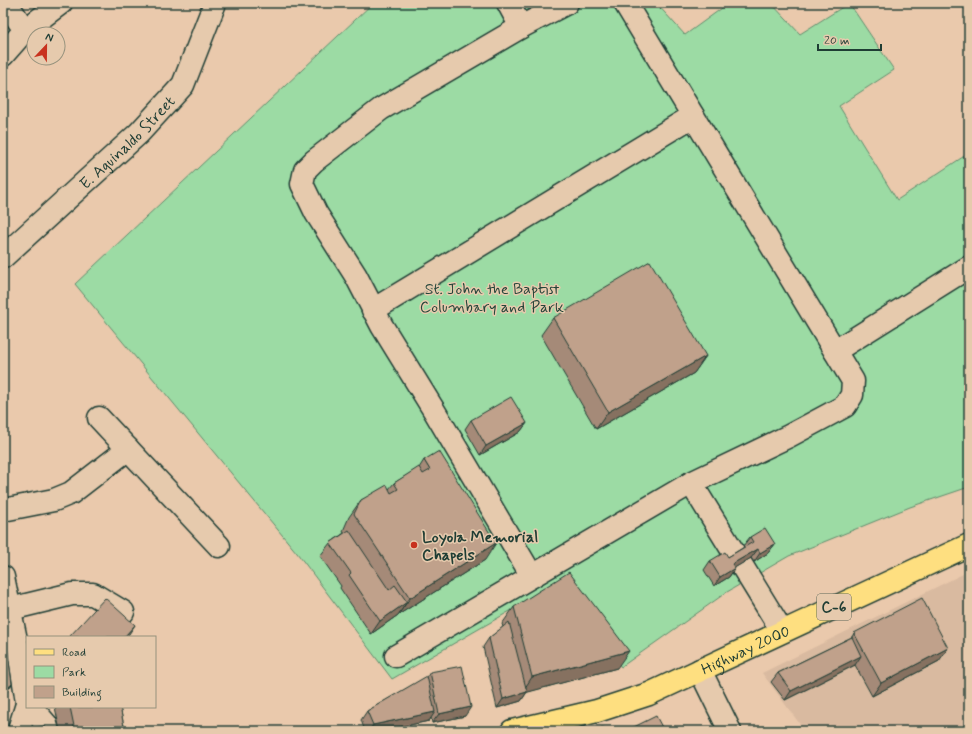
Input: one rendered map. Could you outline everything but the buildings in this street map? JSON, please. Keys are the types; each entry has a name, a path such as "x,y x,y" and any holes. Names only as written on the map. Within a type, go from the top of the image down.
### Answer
{"main road":[{"name":"Highway 2000","path":"512,731 597,711 649,694 969,545"}],"street":[{"path":"6,3 25,30"},
{"path":"3,54 25,30 61,3"},
{"name":"E. Aguinaldo Street","path":"3,256 138,133 183,85 215,3"},
{"path":"508,3 521,27"},
{"path":"532,576 373,310 356,276 316,213 302,184 305,170 314,161 381,109 521,27 567,3"},
{"path":"396,656 692,483 789,436 845,406 852,395 853,381 625,3"},
{"path":"373,310 693,116"},
{"path":"835,351 969,268"},
{"path":"99,418 219,546"},
{"path":"3,510 54,500 71,493 128,449"},
{"path":"692,483 782,631"},
{"path":"3,577 26,697"},
{"path":"10,609 72,594 94,594 123,612"},
{"path":"700,670 730,731"},
{"path":"21,731 20,726 26,706"},
{"path":"32,708 46,724 48,731"}],"shaded area":[{"path":"969,571 969,731 805,731 762,673"}],"green space":[{"name":"St. John the Baptist Columbary and Park","path":"373,3 656,3 685,35 729,3 771,3 800,34 849,3 894,70 839,106 897,200 969,153 969,487 910,507 789,556 727,592 621,667 557,584 392,679 297,553 75,284"}],"place":[{"name":"Loyola Memorial Chapels","path":"414,545"}]}
